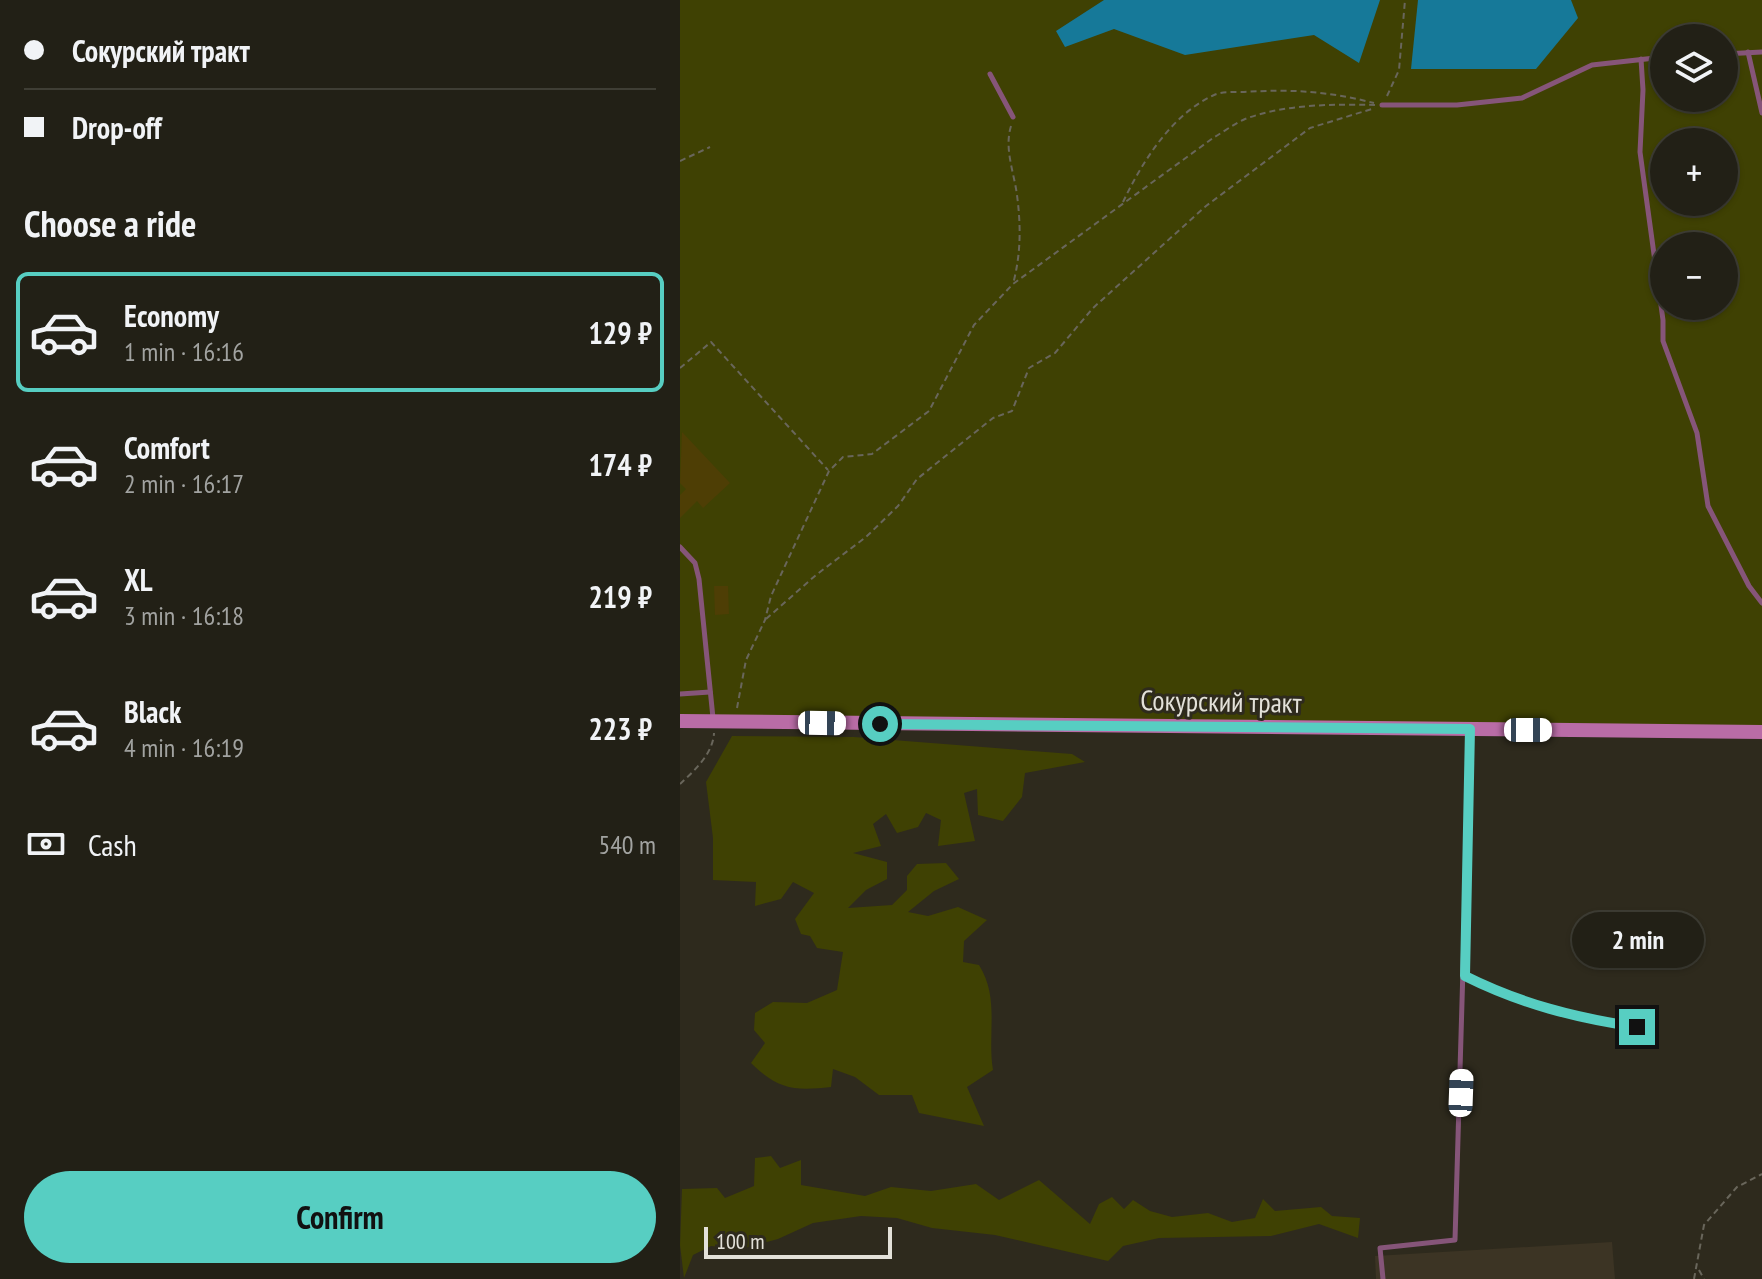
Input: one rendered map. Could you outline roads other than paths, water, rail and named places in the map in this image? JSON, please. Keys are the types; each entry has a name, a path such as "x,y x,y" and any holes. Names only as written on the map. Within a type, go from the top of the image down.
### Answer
{"street":[{"name":"Сокурский тракт","path":"680,721 1762,732"}],"lane":[{"path":"1748,52 1762,113"},
{"path":"1738,53 1762,52"},
{"path":"1382,105 1457,105 1522,98 1592,65 1650,58"},
{"path":"1641,59 1640,152 1663,320 1663,341 1697,433 1708,506 1749,586 1762,603"},
{"path":"990,74 1013,117"},
{"path":"680,547 695,563 699,579 714,722"},
{"path":"680,694 710,692"},
{"path":"1383,1279 1380,1248 1455,1240 1470,729"},
{"path":"1465,976 1530,1005 1576,1018 1637,1027"}],"water":[{"path":"1104,0 1380,0 1359,63 1314,35 1185,55 1114,29 1065,47 1056,31"},
{"path":"1418,0 1571,0 1578,18 1536,69 1411,69"}]}
